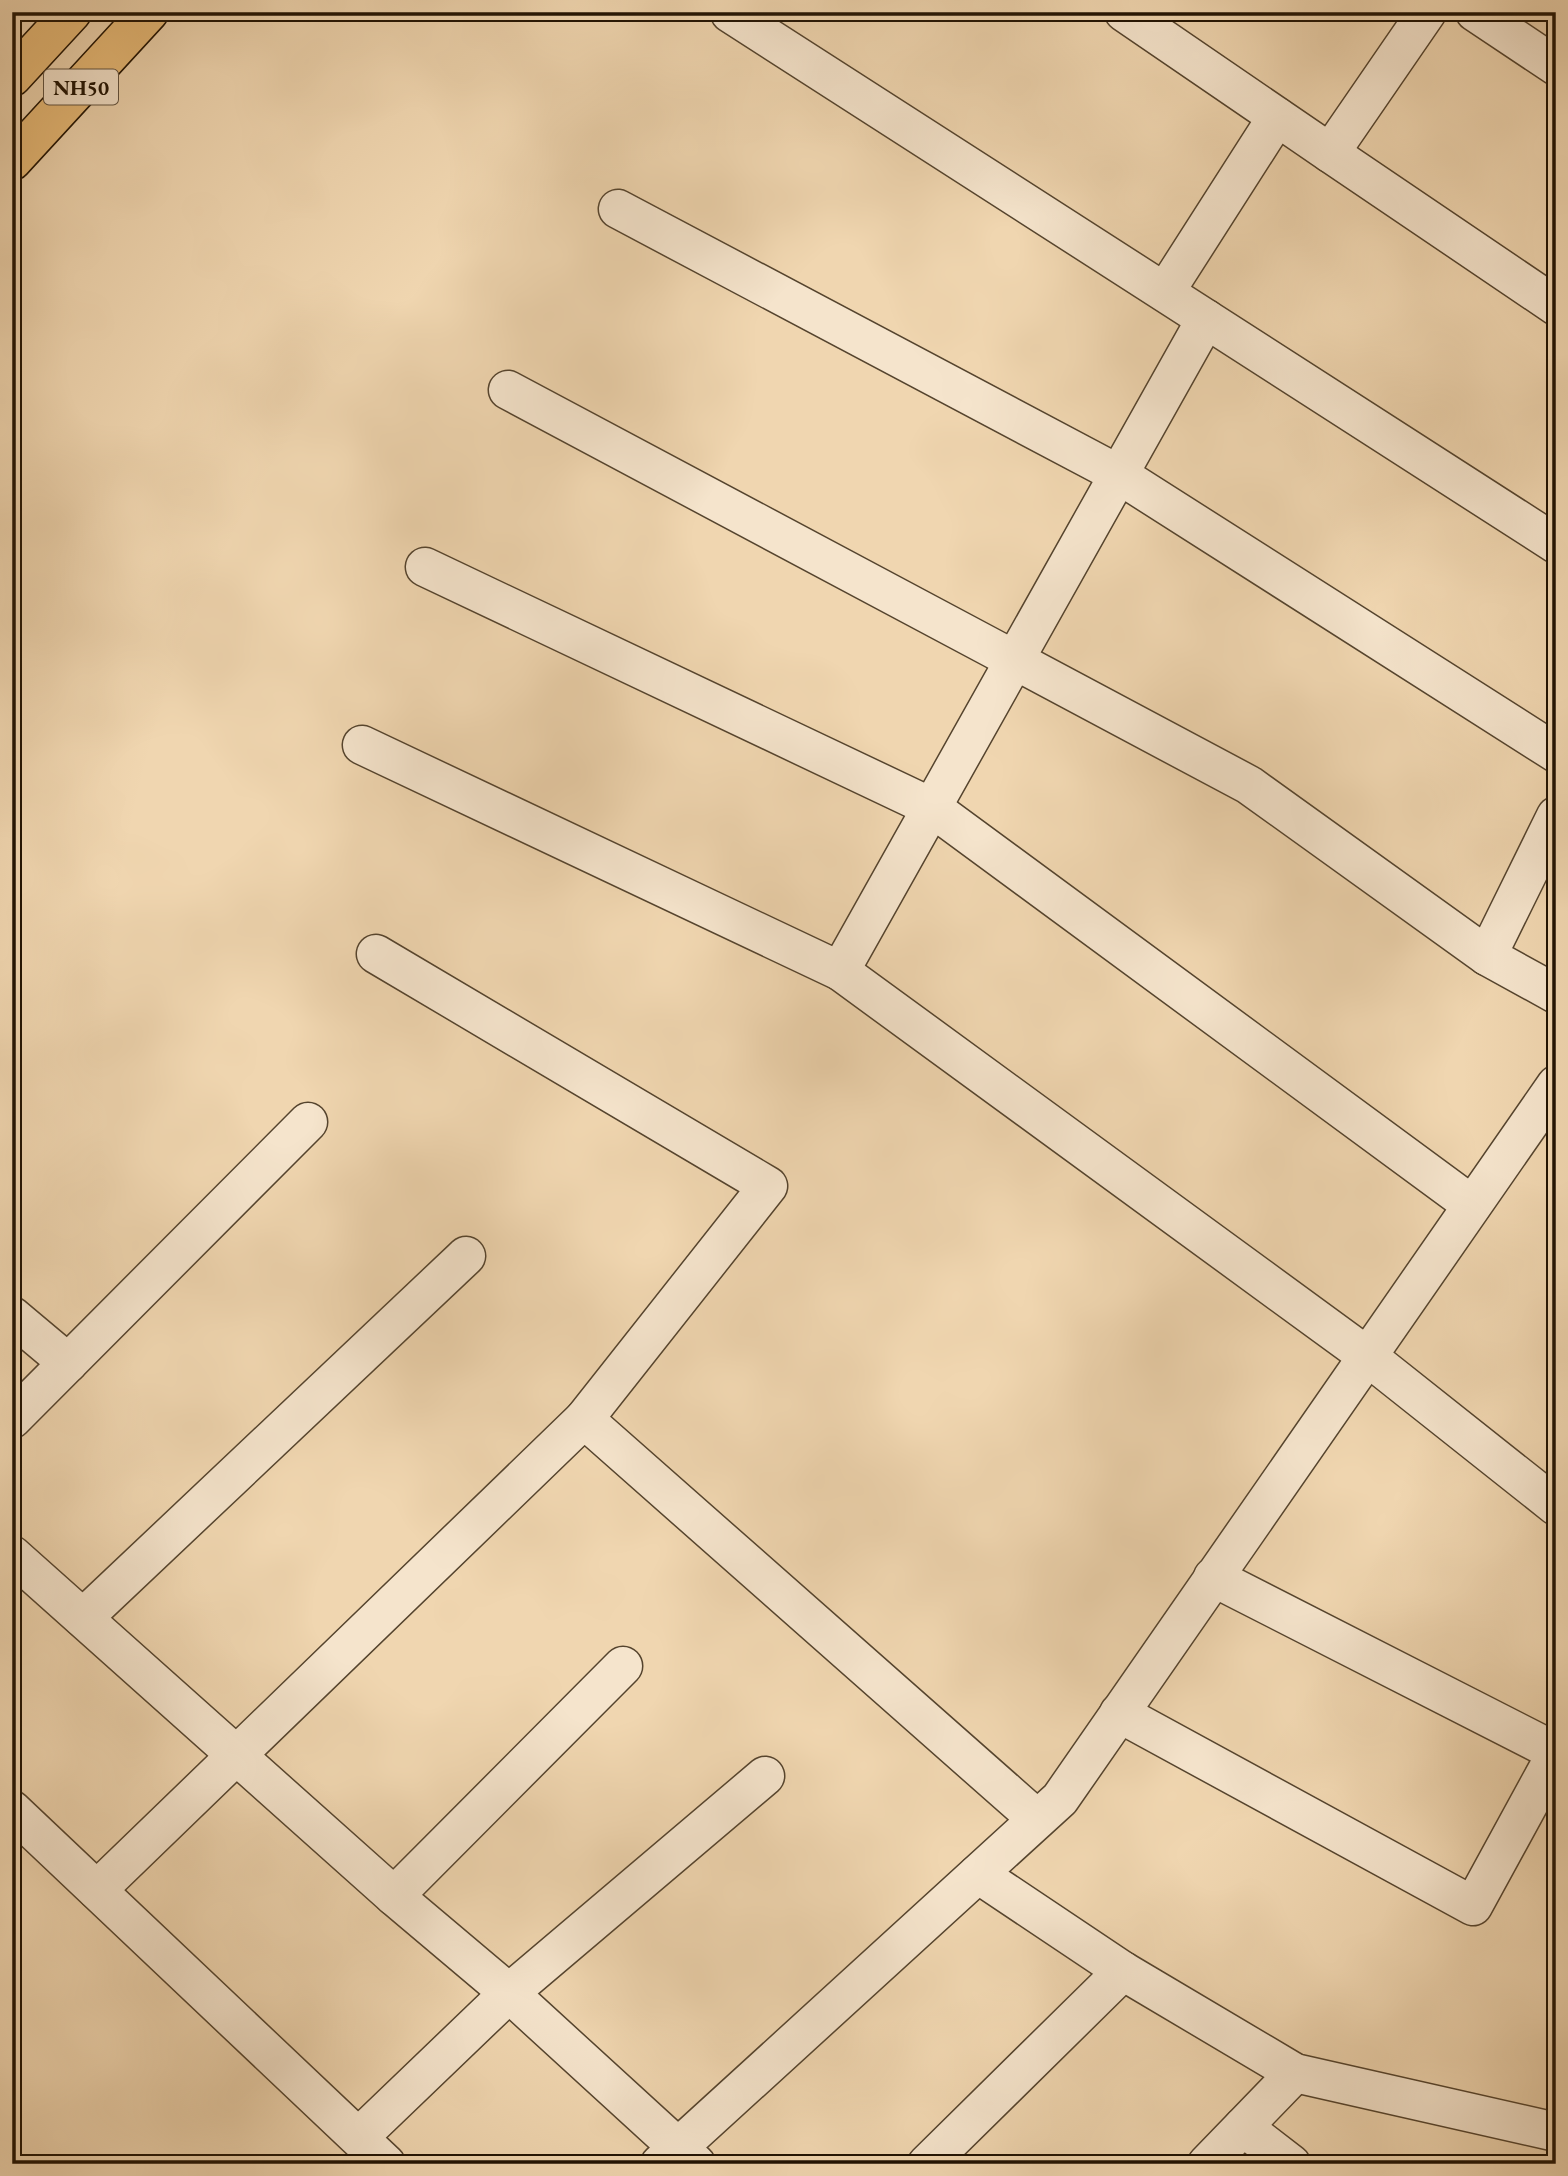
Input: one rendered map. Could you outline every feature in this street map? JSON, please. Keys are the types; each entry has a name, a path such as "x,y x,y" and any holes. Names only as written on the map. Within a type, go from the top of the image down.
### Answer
{"highway":[{"name":"NH50","path":"12,77 72,12"},
{"name":"NH50","path":"12,161 149,12"}],"street":[{"path":"1124,12 1556,306"},
{"path":"1330,153 1427,12"},
{"path":"1475,12 1556,66"},
{"path":"730,13 1556,544"},
{"path":"1165,292 1277,117"},
{"path":"618,209 1118,474 1556,753"},
{"path":"840,971 1206,319"},
{"path":"508,390 1249,785 1487,956 1556,994"},
{"path":"425,567 931,807 1472,1205"},
{"path":"362,745 840,971 1367,1356 1556,1506"},
{"path":"1487,956 1556,816"},
{"path":"97,1890 584,1419 768,1186 376,954"},
{"path":"12,1555 394,1896 509,1993 678,2159 1060,1799 1556,1085"},
{"path":"12,1419 308,1122"},
{"path":"83,1618 466,1256"},
{"path":"12,1316 68,1363"},
{"path":"584,1419 1037,1819"},
{"path":"1119,1713 1473,1906 1556,1753 1213,1577"},
{"path":"394,1896 623,1666"},
{"path":"359,2137 509,1993 765,1776"},
{"path":"12,1810 386,2164"},
{"path":"978,1874 1123,1971 1295,2073 1556,2132"},
{"path":"927,2164 1123,1971"},
{"path":"1207,2164 1295,2073"},
{"path":"1243,2127 1291,2164"}]}
